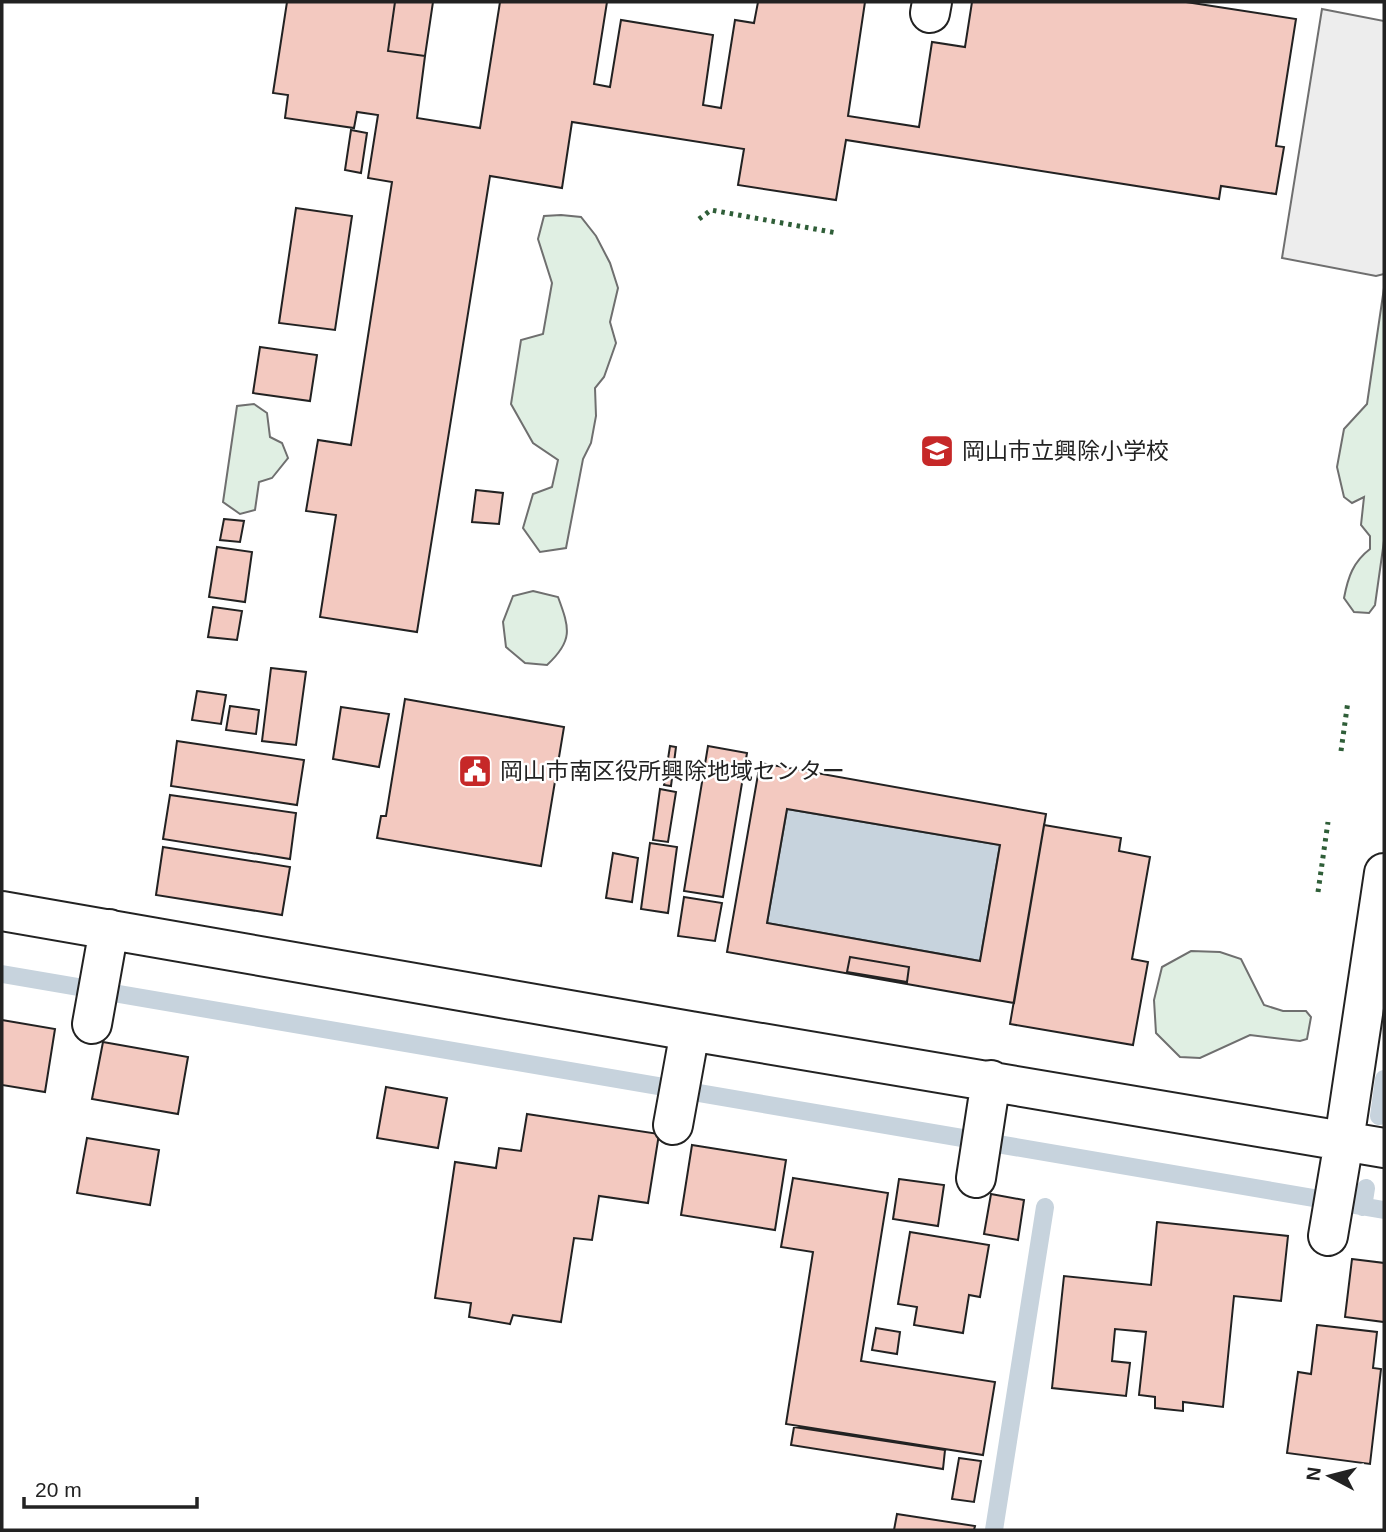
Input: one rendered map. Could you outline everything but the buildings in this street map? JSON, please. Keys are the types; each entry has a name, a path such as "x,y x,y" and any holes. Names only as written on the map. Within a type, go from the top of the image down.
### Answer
{"street":[{"path":"1329,1231 1384,873"},
{"path":"2,911 690,1031 991,1080 1341,1160 1384,1148"},
{"path":"93,1018 109,929"},
{"path":"674,1118 690,1031"},
{"path":"977,1172 991,1080"}],"green space":[{"path":"544,216 581,217 596,236 610,263 618,288 610,322 616,343 604,377 595,388 596,416 591,443 583,459 566,548 540,552 523,528 533,494 552,487 558,460 533,443 511,404 521,340 543,334 552,283 538,239"},
{"path":"1384,288 1384,541 1375,605 1369,613 1354,612 1344,598 1355,565 1370,549 1370,536 1361,525 1364,497 1352,503 1344,497 1337,467 1344,429 1367,404"},
{"path":"254,404 267,413 270,437 282,443 288,458 272,478 259,482 255,510 240,514 223,502 237,406"},
{"path":"533,591 558,597 567,626 561,649 547,665 525,663 506,647 503,622 513,596"},
{"path":"1191,951 1220,952 1241,959 1264,1005 1283,1011 1306,1011 1311,1017 1307,1039 1300,1041 1250,1035 1200,1058 1180,1057 1156,1033 1154,1000 1162,967"}],"shaded area":[{"path":"1322,9 1384,21 1384,274 1376,276 1282,258"},
{"path":"787,809 1000,845 980,961 767,923"}],"waterway":[{"path":"2,974 1384,1210"},
{"path":"1379,1116 1384,1079"},
{"path":"1363,1207 1366,1188"},
{"path":"994,1530 1045,1207"}],"hedge":[{"path":"699,219 711,210 837,233"},
{"path":"1341,751 1348,701"},
{"path":"1318,892 1328,822"}],"place":[{"name":"岡山市立興除小学校","path":"937,451"},
{"name":"岡山市南区役所興除地域センター","path":"475,771"}]}
